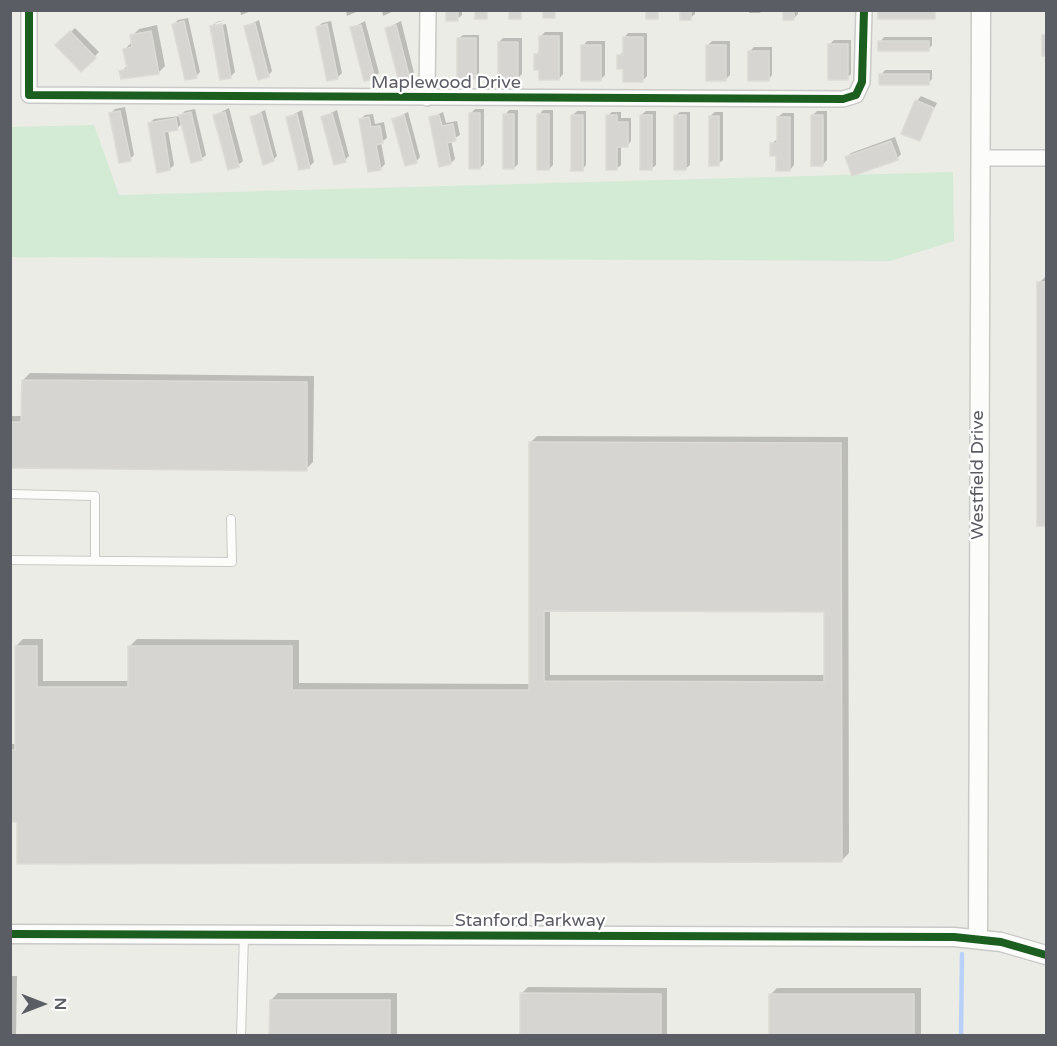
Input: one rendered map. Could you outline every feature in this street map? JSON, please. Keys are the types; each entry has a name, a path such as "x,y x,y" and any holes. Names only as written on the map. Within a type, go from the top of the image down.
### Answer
{"street":[{"name":"Maplewood Drive","path":"29,10 29,95 843,99 851,98 860,92 864,55 864,10"},
{"path":"428,10 428,98"},
{"name":"Westfield Drive","path":"978,939 981,10"},
{"path":"982,159 1047,159"},
{"name":"Stanford Parkway","path":"10,934 978,939 1013,945 1047,955"}],"lane":[{"path":"10,494 95,496 95,561"},
{"path":"10,560 232,562 231,519"},
{"path":"241,1035 244,935"}],"green space":[{"path":"94,125 119,195 953,172 954,241 890,261 11,257 10,127"}],"building":[{"path":"446,10 458,10 458,21 446,21"},
{"path":"475,10 487,10 487,19 475,19"},
{"path":"509,10 521,10 521,19 509,19"},
{"path":"543,10 555,10 555,18 543,18"},
{"path":"646,10 658,10 658,19 646,19"},
{"path":"680,10 691,10 691,20 680,20"},
{"path":"783,10 794,10 794,20 783,20"},
{"path":"878,10 935,10 935,19 878,19"},
{"path":"184,21 197,78 185,80 172,24"},
{"path":"255,23 269,77 258,80 244,26"},
{"path":"222,24 231,78 220,80 210,26"},
{"path":"327,24 338,79 327,81 316,27"},
{"path":"361,25 375,79 364,81 350,27"},
{"path":"396,25 410,79 399,82 385,28"},
{"path":"70,31 96,58 81,72 55,45"},
{"path":"151,31 159,74 121,79 119,71 127,69 123,49 132,47 130,35"},
{"path":"1042,35 1046,35 1046,56 1042,56"},
{"path":"539,36 559,36 559,80 539,80 539,70 534,70 534,54 539,54"},
{"path":"623,37 643,37 643,82 623,82 623,69 617,69 617,55 623,55"},
{"path":"457,38 476,38 476,79 457,79"},
{"path":"878,41 929,41 929,51 878,51"},
{"path":"498,42 518,42 518,80 498,80"},
{"path":"828,44 848,44 848,80 828,80"},
{"path":"581,45 601,45 601,81 581,81"},
{"path":"706,45 726,45 726,81 706,81"},
{"path":"748,51 769,51 769,81 748,81"},
{"path":"879,74 929,74 929,85 879,85"},
{"path":"915,100 934,108 920,141 901,134"},
{"path":"120,111 131,161 119,163 109,113"},
{"path":"191,112 202,160 191,163 179,115"},
{"path":"225,112 239,167 228,170 213,115"},
{"path":"261,113 274,161 263,165 250,117"},
{"path":"332,113 346,162 334,165 321,117"},
{"path":"469,113 480,113 480,169 469,169"},
{"path":"297,114 310,168 299,170 286,117"},
{"path":"503,114 514,114 514,169 503,169"},
{"path":"537,114 549,114 549,170 537,170"},
{"path":"404,115 417,163 405,166 392,119"},
{"path":"439,115 442,126 453,124 456,141 447,143 451,164 439,167 429,117"},
{"path":"571,115 583,115 583,171 571,171"},
{"path":"606,115 617,115 617,122 628,122 628,147 617,147 617,170 606,170"},
{"path":"640,115 652,115 652,170 640,170"},
{"path":"674,115 686,115 686,170 674,170"},
{"path":"811,115 823,115 823,166 811,166"},
{"path":"709,116 719,116 719,166 709,166"},
{"path":"369,117 371,127 380,126 383,143 376,145 381,170 368,172 359,119"},
{"path":"777,117 790,117 790,171 776,171 776,156 770,156 770,143 777,143"},
{"path":"176,118 178,130 164,132 170,170 157,173 148,123"},
{"path":"891,141 898,160 852,176 845,157"},
{"path":"1037,282 1046,282 1046,526 1037,526"},
{"path":"22,380 307,382 307,471 10,468 10,422 21,422"},
{"path":"529,442 841,443 842,862 17,864 17,822 10,822 10,750 15,750 15,646 37,646 37,687 128,687 128,646 292,646 292,690 529,690","holes":["544,611 824,612 824,682 544,681"]},
{"path":"520,993 661,994 661,1036 520,1036"},
{"path":"769,994 914,994 914,1036 769,1036"},
{"path":"270,1000 390,1000 390,1036 269,1036"}],"waterway":[{"path":"961,1036 962,954"}],"cycle path":[{"path":"29,10 29,95 843,99 856,95 862,82 864,10"},
{"path":"10,934 954,937 1001,942 1046,955"}]}
